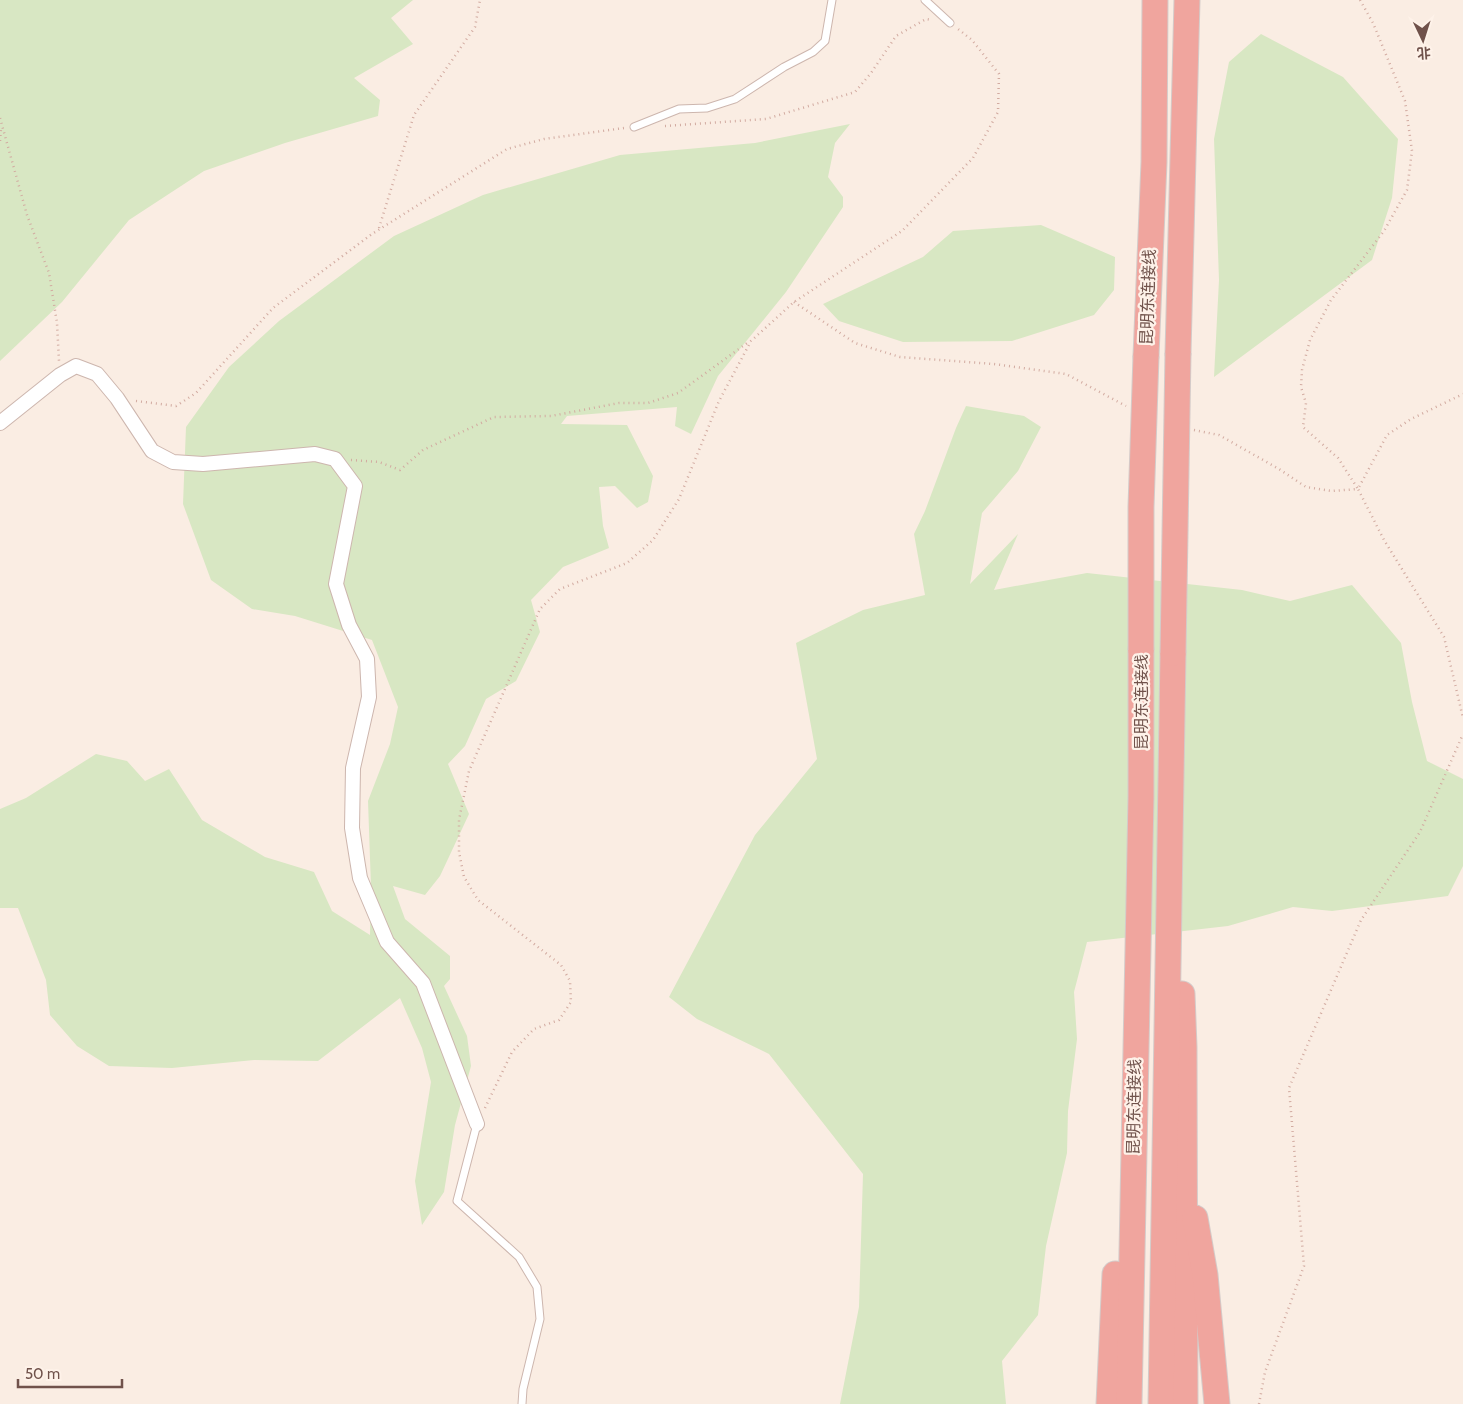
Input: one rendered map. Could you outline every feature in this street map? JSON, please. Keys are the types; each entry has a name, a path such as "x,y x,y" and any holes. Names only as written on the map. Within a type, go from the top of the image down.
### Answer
{"highway":[{"name":"昆明东连接线","path":"1129,1404 1139,910 1141,507 1154,162 1155,0"},
{"name":"昆明东连接线","path":"1161,1404 1178,353 1187,0"},
{"path":"1170,791 1172,873 1183,1011 1185,1404"},
{"path":"1109,1404 1122,1078 1139,910"},
{"path":"1184,1135 1186,1166 1205,1275 1217,1404"}],"street":[{"path":"0,423 60,375 76,366 97,374 117,398 152,451 174,462 203,464 315,454 335,459 355,486 336,584 349,625 367,659 369,697 353,768 352,828 360,878 387,942 423,983 477,1124"}],"lane":[{"path":"634,127 679,108 707,108 735,99 784,67 814,52 825,41 832,0"},
{"path":"925,0 950,23"},
{"path":"477,1124 457,1201 519,1257 537,1286 540,1319 523,1389 522,1404"}],"path":[{"path":"378,230 414,115 475,27 480,0"},
{"path":"1360,0 1373,23 1405,101 1412,151 1406,190 1384,231 1331,300 1310,340 1302,370 1301,387 1306,403 1303,428 1338,458 1358,489 1384,540 1444,637 1463,718"},
{"path":"117,398 176,406 196,393 273,308 378,230 507,149 544,139 634,127 694,126 766,119 855,92 871,73 896,36 926,19 950,23 972,40 999,74 998,112 973,158 902,231 794,302 750,341 678,393 648,403 619,403 551,416 494,417 423,450 400,470 379,462 335,459"},
{"path":"0,118 27,215 49,274 57,323 60,375"},
{"path":"0,141 1,125"},
{"path":"794,302 855,342 900,357 994,364 1066,374 1132,410"},
{"path":"477,1124 512,1052 534,1029 559,1020 571,1002 570,981 561,965 478,900 464,877 459,852 459,820 469,771 540,610 560,589 627,563 653,540 679,499 719,401 750,341"},
{"path":"1358,489 1387,435 1411,418 1463,394"},
{"path":"1193,430 1219,435 1279,469 1306,488 1332,491 1358,489"},
{"path":"1259,1404 1265,1372 1304,1266 1289,1088 1361,920 1420,832 1463,734"}],"green space":[{"path":"0,0 413,0 391,18 413,44 354,78 380,100 378,116 285,143 204,171 129,220 62,302 0,361"},
{"path":"1261,34 1343,77 1398,139 1392,198 1372,260 1214,377 1219,280 1214,139 1229,62"},
{"path":"850,124 835,143 828,177 843,197 843,207 786,292 718,376 691,434 675,426 677,407 567,416 561,424 627,425 653,476 648,502 637,508 615,486 599,487 603,526 609,548 563,567 531,600 540,632 516,681 486,699 465,746 448,764 469,814 440,876 425,895 393,886 405,919 450,956 450,979 444,986 467,1036 471,1066 455,1125 444,1192 422,1225 415,1181 431,1082 422,1048 400,998 318,1061 254,1060 172,1068 109,1066 77,1046 50,1015 46,980 18,908 0,908 0,809 26,798 96,754 127,761 145,781 169,769 202,820 265,857 314,872 332,911 370,935 371,887 368,801 390,744 398,707 372,640 295,616 252,609 211,580 183,504 186,427 229,367 279,321 394,236 483,195 620,155 755,143"},
{"path":"1041,225 1115,257 1114,290 1094,315 1012,341 903,342 839,321 823,304 923,257 953,231"},
{"path":"966,406 1024,416 1041,427 1018,471 982,513 970,584 1018,534 994,590 1087,573 1242,590 1290,601 1352,585 1401,643 1412,702 1427,761 1463,779 1463,866 1448,896 1332,911 1293,907 1228,926 1087,942 1074,992 1077,1039 1068,1111 1067,1153 1046,1246 1038,1315 1002,1361 1006,1404 840,1404 859,1307 863,1174 769,1054 697,1019 669,997 755,835 817,759 796,643 863,610 925,595 914,534 925,511"}]}
